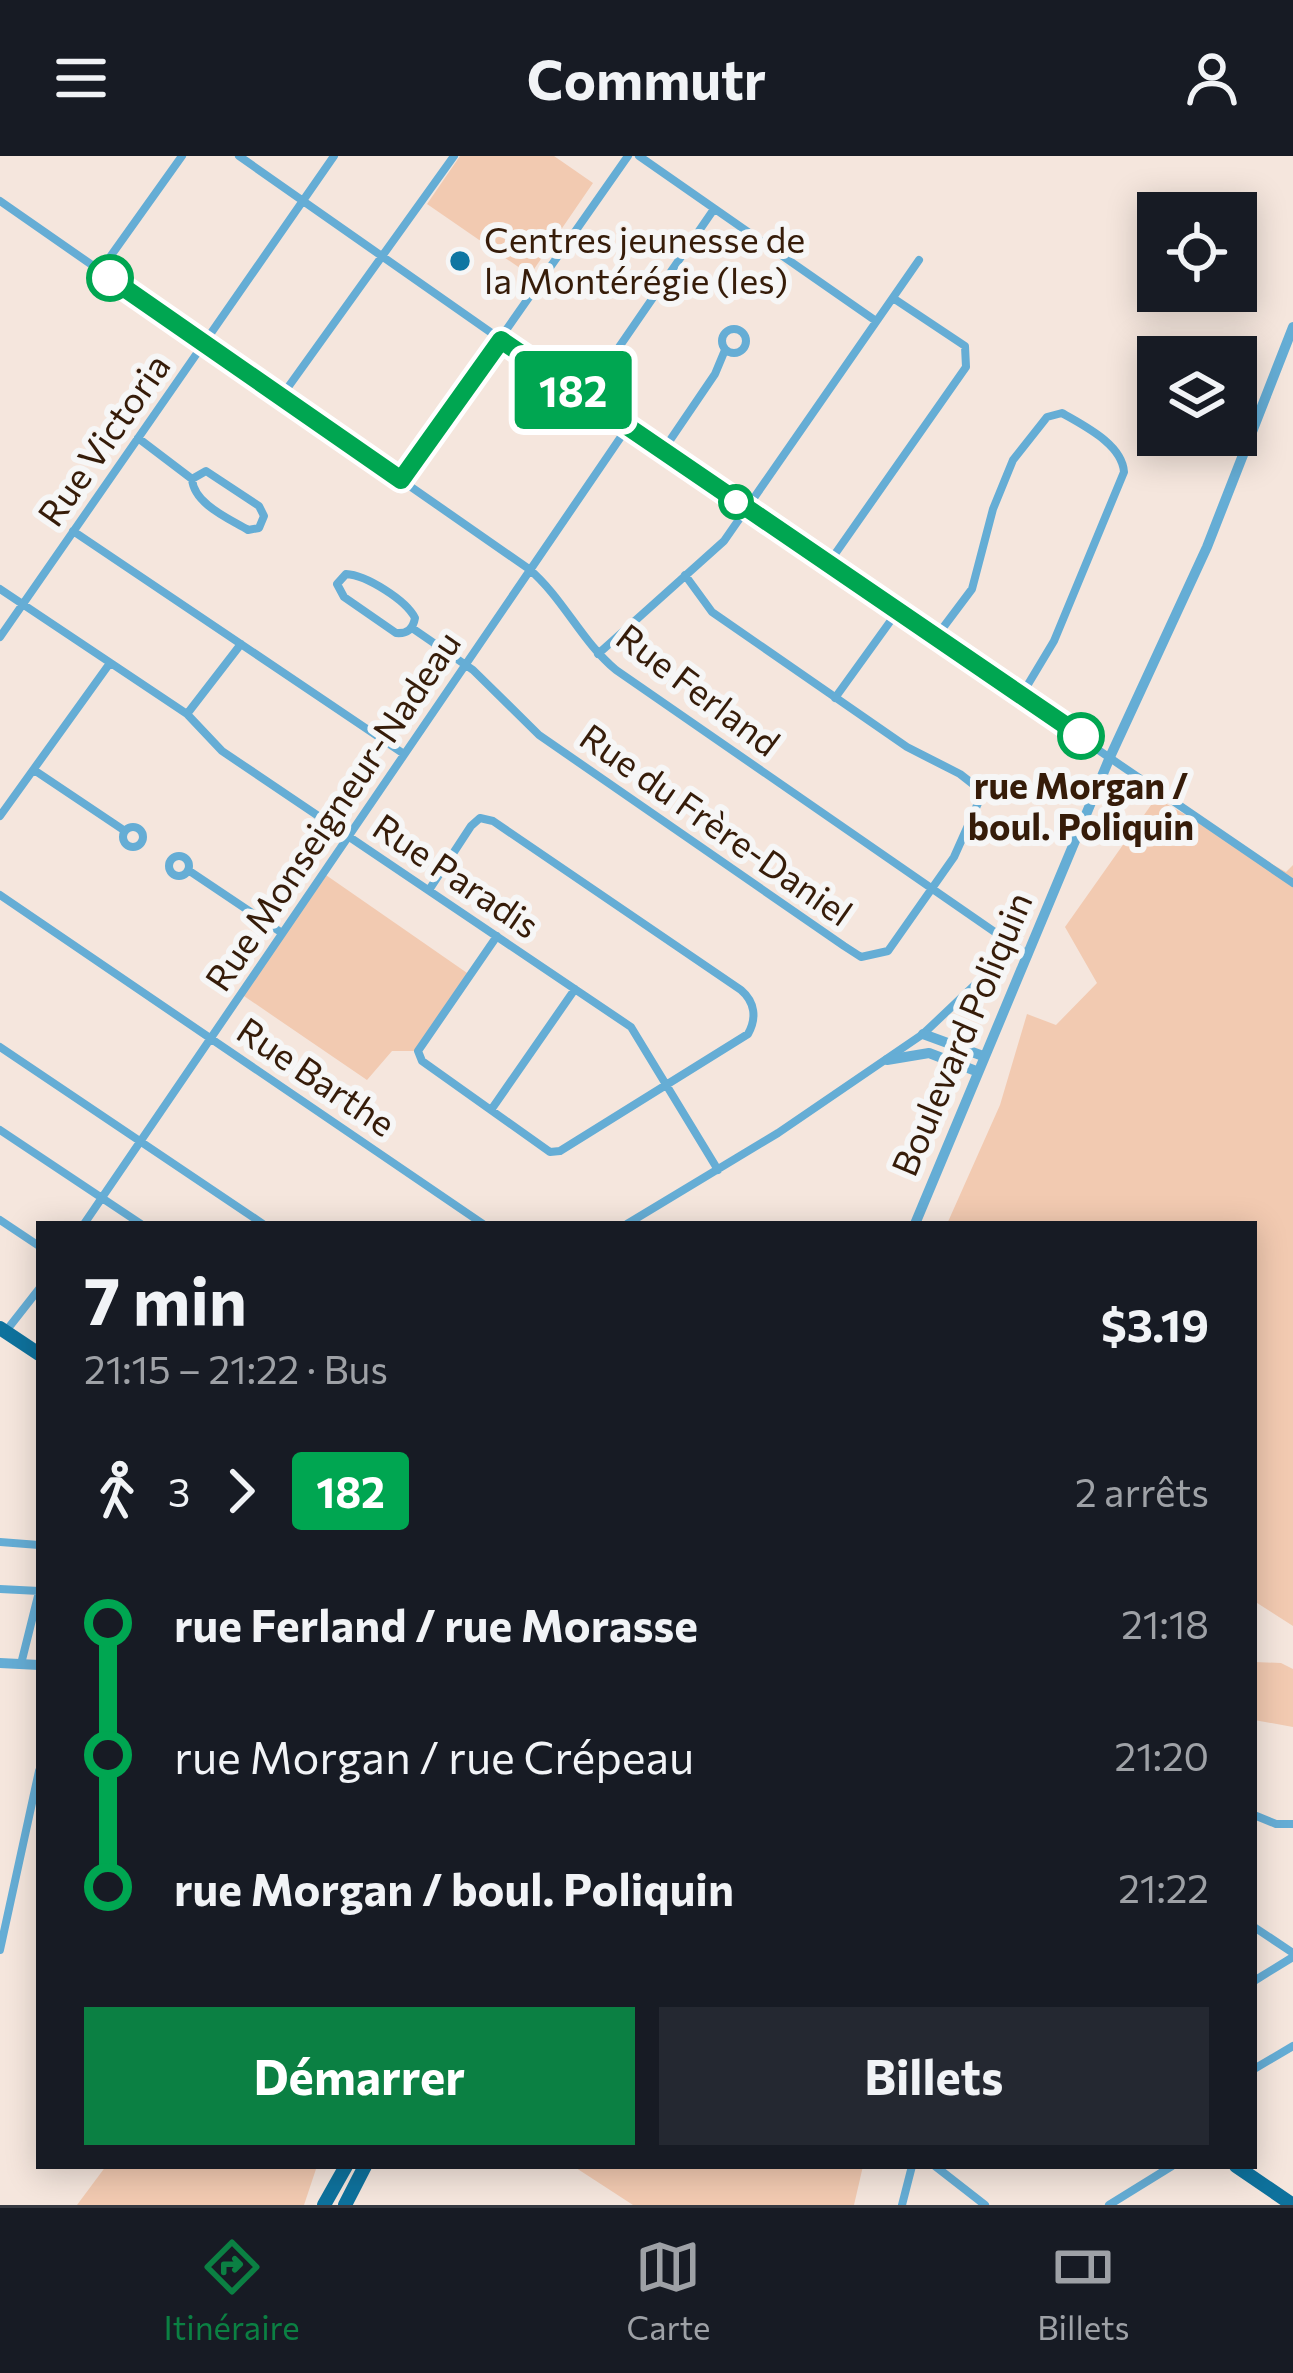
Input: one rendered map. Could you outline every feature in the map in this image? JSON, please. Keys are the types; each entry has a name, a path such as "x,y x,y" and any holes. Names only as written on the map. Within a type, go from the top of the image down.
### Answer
{"main road":[{"path":"2,1332 36,1352"},
{"path":"324,2205 344,2169"},
{"path":"345,2205 363,2169"},
{"path":"1240,2169 1293,2205"}],"street":[{"path":"100,271 182,156"},
{"path":"238,156 1293,883"},
{"name":"Rue Victoria","path":"0,637 334,156"},
{"path":"281,397 454,156"},
{"path":"401,480 628,156"},
{"path":"639,156 876,321"},
{"name":"Rue Ferland","path":"0,201 530,569 598,654 1028,956"},
{"path":"584,398 714,209"},
{"path":"598,654 724,541 919,260"},
{"path":"828,565 961,374 967,356 960,343 893,298"},
{"name":"Boulevard Poliquin","path":"916,1221 1110,757 1201,562 1293,327"},
{"path":"662,452 715,374 725,350"},
{"path":"936,638 972,590 988,527 1013,460 1047,417 1061,413 1116,451 1125,465 1054,641 1021,696"},
{"name":"Rue Monseigneur-Nadeau","path":"86,1221 627,428"},
{"path":"138,438 192,479 202,500 248,530 259,527 264,516 259,506 206,471 192,479"},
{"path":"73,531 404,754"},
{"path":"358,574 410,608 415,618 412,628 404,634 388,629 344,597 337,584 340,578 358,574"},
{"path":"685,575 712,612 835,698 898,612"},
{"name":"Rue Paradis","path":"0,589 188,714 222,752 632,1027 718,1170"},
{"name":"Rue du Frère-Daniel","path":"412,628 466,664 539,735 861,957 888,951 933,890 958,849 982,792 835,698"},
{"path":"188,714 241,644"},
{"path":"0,817 110,663"},
{"path":"34,770 125,831"},
{"path":"429,890 471,826 480,818 493,821 749,997 754,1010 748,1034 560,1151 550,1152 422,1061 418,1051 496,936"},
{"path":"188,870 282,934"},
{"name":"Rue Barthe","path":"0,895 479,1221"},
{"path":"632,1221 923,1034 980,981 1006,940"},
{"path":"491,1110 575,989"},
{"path":"923,1034 941,1055"},
{"path":"923,1034 983,1056"},
{"path":"0,1047 258,1221"},
{"path":"887,1060 916,1053 941,1055 976,1071"},
{"path":"0,1130 137,1221"},
{"path":"0,1220 36,1244"},
{"path":"2,1332 36,1292"},
{"path":"0,1542 36,1545"},
{"path":"0,1589 36,1591"},
{"path":"21,1664 36,1603"},
{"path":"0,1663 36,1665"},
{"path":"0,1950 36,1786"},
{"path":"1257,1816 1293,1824"},
{"path":"1257,1929 1293,1955 1257,1979"},
{"path":"1257,2067 1293,2047"},
{"path":"902,2205 911,2169"},
{"path":"938,2169 985,2205"},
{"path":"1108,2205 1167,2169"}],"shaded area":[{"path":"460,156 554,156 593,183 530,275 427,204"},
{"path":"1156,798 1286,872 1293,865 1293,1626 1257,1603 1257,1221 948,1221 1000,1105 1027,1014 1056,1025 1097,983 1065,927"},
{"path":"323,873 470,975 418,1051 392,1051 367,1080 241,994"},
{"path":"1257,1662 1281,1663 1293,1669 1293,1727 1257,1721"},
{"path":"104,2169 316,2169 304,2205 77,2205"},
{"path":"578,2169 862,2169 854,2205 633,2205"}],"bus line":[{"name":"182","path":"110,278 401,480 501,340 1081,736"}],"place":[{"name":"Centres jeunesse de la Montérégie (les)","path":"460,261"},
{"name":"rue Morgan / boul. Poliquin","path":"1081,736"}]}
